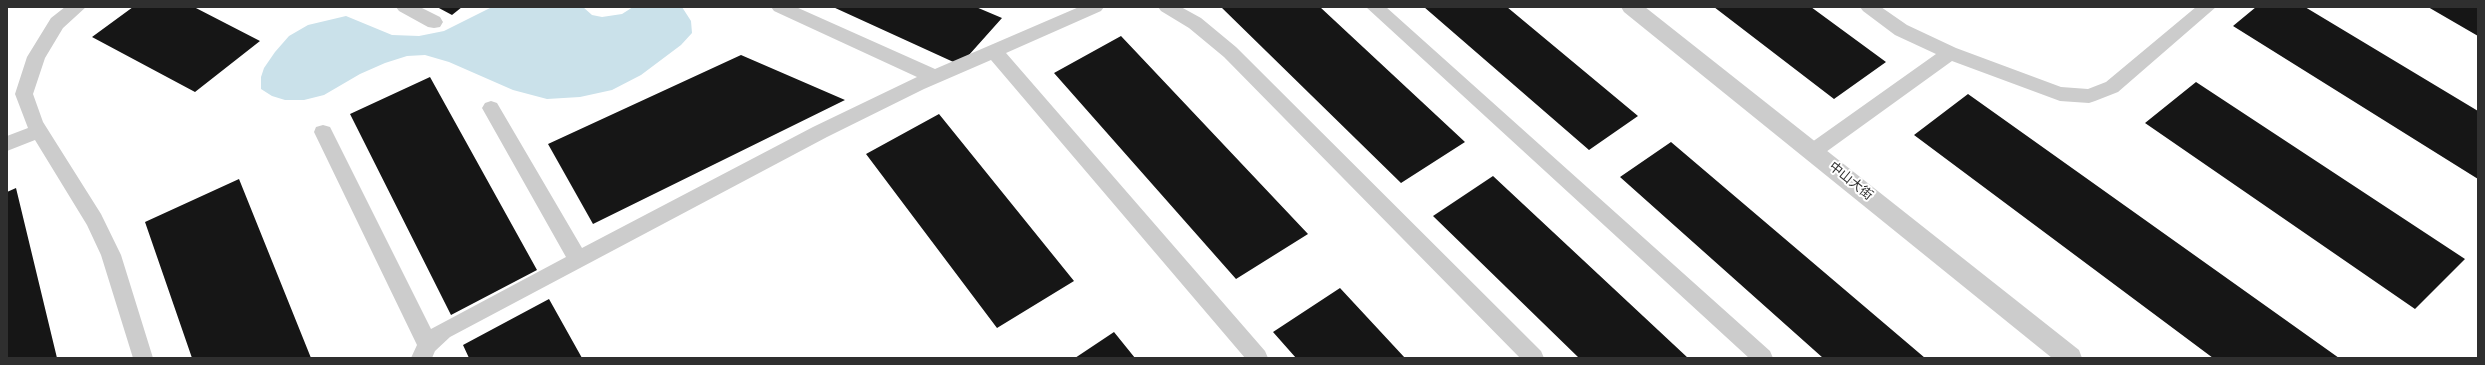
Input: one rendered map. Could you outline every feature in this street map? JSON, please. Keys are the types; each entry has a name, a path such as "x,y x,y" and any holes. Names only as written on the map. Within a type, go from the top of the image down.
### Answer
{"street":[{"name":"中山大街","path":"1630,7 2070,358"}],"lane":[{"path":"77,7 57,23 36,56 24,94 39,132 94,220 111,255 143,358"},
{"path":"406,7 434,22"},
{"path":"780,7 935,77"},
{"path":"323,132 425,352 443,331 820,132 935,77 1095,7"},
{"path":"1167,7 1195,22 1230,52 1534,358"},
{"path":"1375,7 1763,358"},
{"path":"1869,7 1901,30 1950,53 2060,94 2089,96 2112,87 2207,7"},
{"path":"994,51 1258,358"},
{"path":"1812,152 1950,53"},
{"path":"492,108 578,260"},
{"path":"7,144 39,132"}],"water":[{"path":"492,7 583,7 592,15 602,17 622,14 633,7 682,7 691,21 692,33 681,45 641,75 612,90 580,97 547,99 513,90 449,62 425,55 407,56 385,63 360,74 324,95 304,100 285,100 272,96 261,89 261,77 264,68 275,52 289,36 308,25 346,16 392,35 419,36 444,31"}],"building":[{"path":"133,7 194,7 260,41 195,92 92,37"},
{"path":"437,7 462,7 452,15"},
{"path":"833,7 976,7 1002,18 960,65"},
{"path":"1221,7 1320,7 1465,142 1401,183"},
{"path":"1424,7 1507,7 1638,116 1589,150"},
{"path":"1714,7 1811,7 1886,62 1834,99"},
{"path":"2256,7 2305,7 2478,111 2478,179 2233,26"},
{"path":"2428,7 2478,7 2478,36"},
{"path":"1121,36 1308,234 1236,279 1054,73"},
{"path":"741,55 845,100 593,224 548,144"},
{"path":"430,77 537,270 451,315 350,114"},
{"path":"2196,82 2465,259 2415,309 2145,123"},
{"path":"1968,94 2339,358 2213,358 1914,135"},
{"path":"939,114 1074,281 997,328 866,154"},
{"path":"1671,142 1925,358 1823,358 1620,177"},
{"path":"1493,176 1688,358 1579,358 1433,216"},
{"path":"239,179 311,358 192,358 145,222"},
{"path":"16,188 57,358 7,358 7,192"},
{"path":"1340,288 1405,358 1296,358 1273,332"},
{"path":"549,299 582,358 469,358 463,345"},
{"path":"1114,332 1135,358 1075,358"}]}
